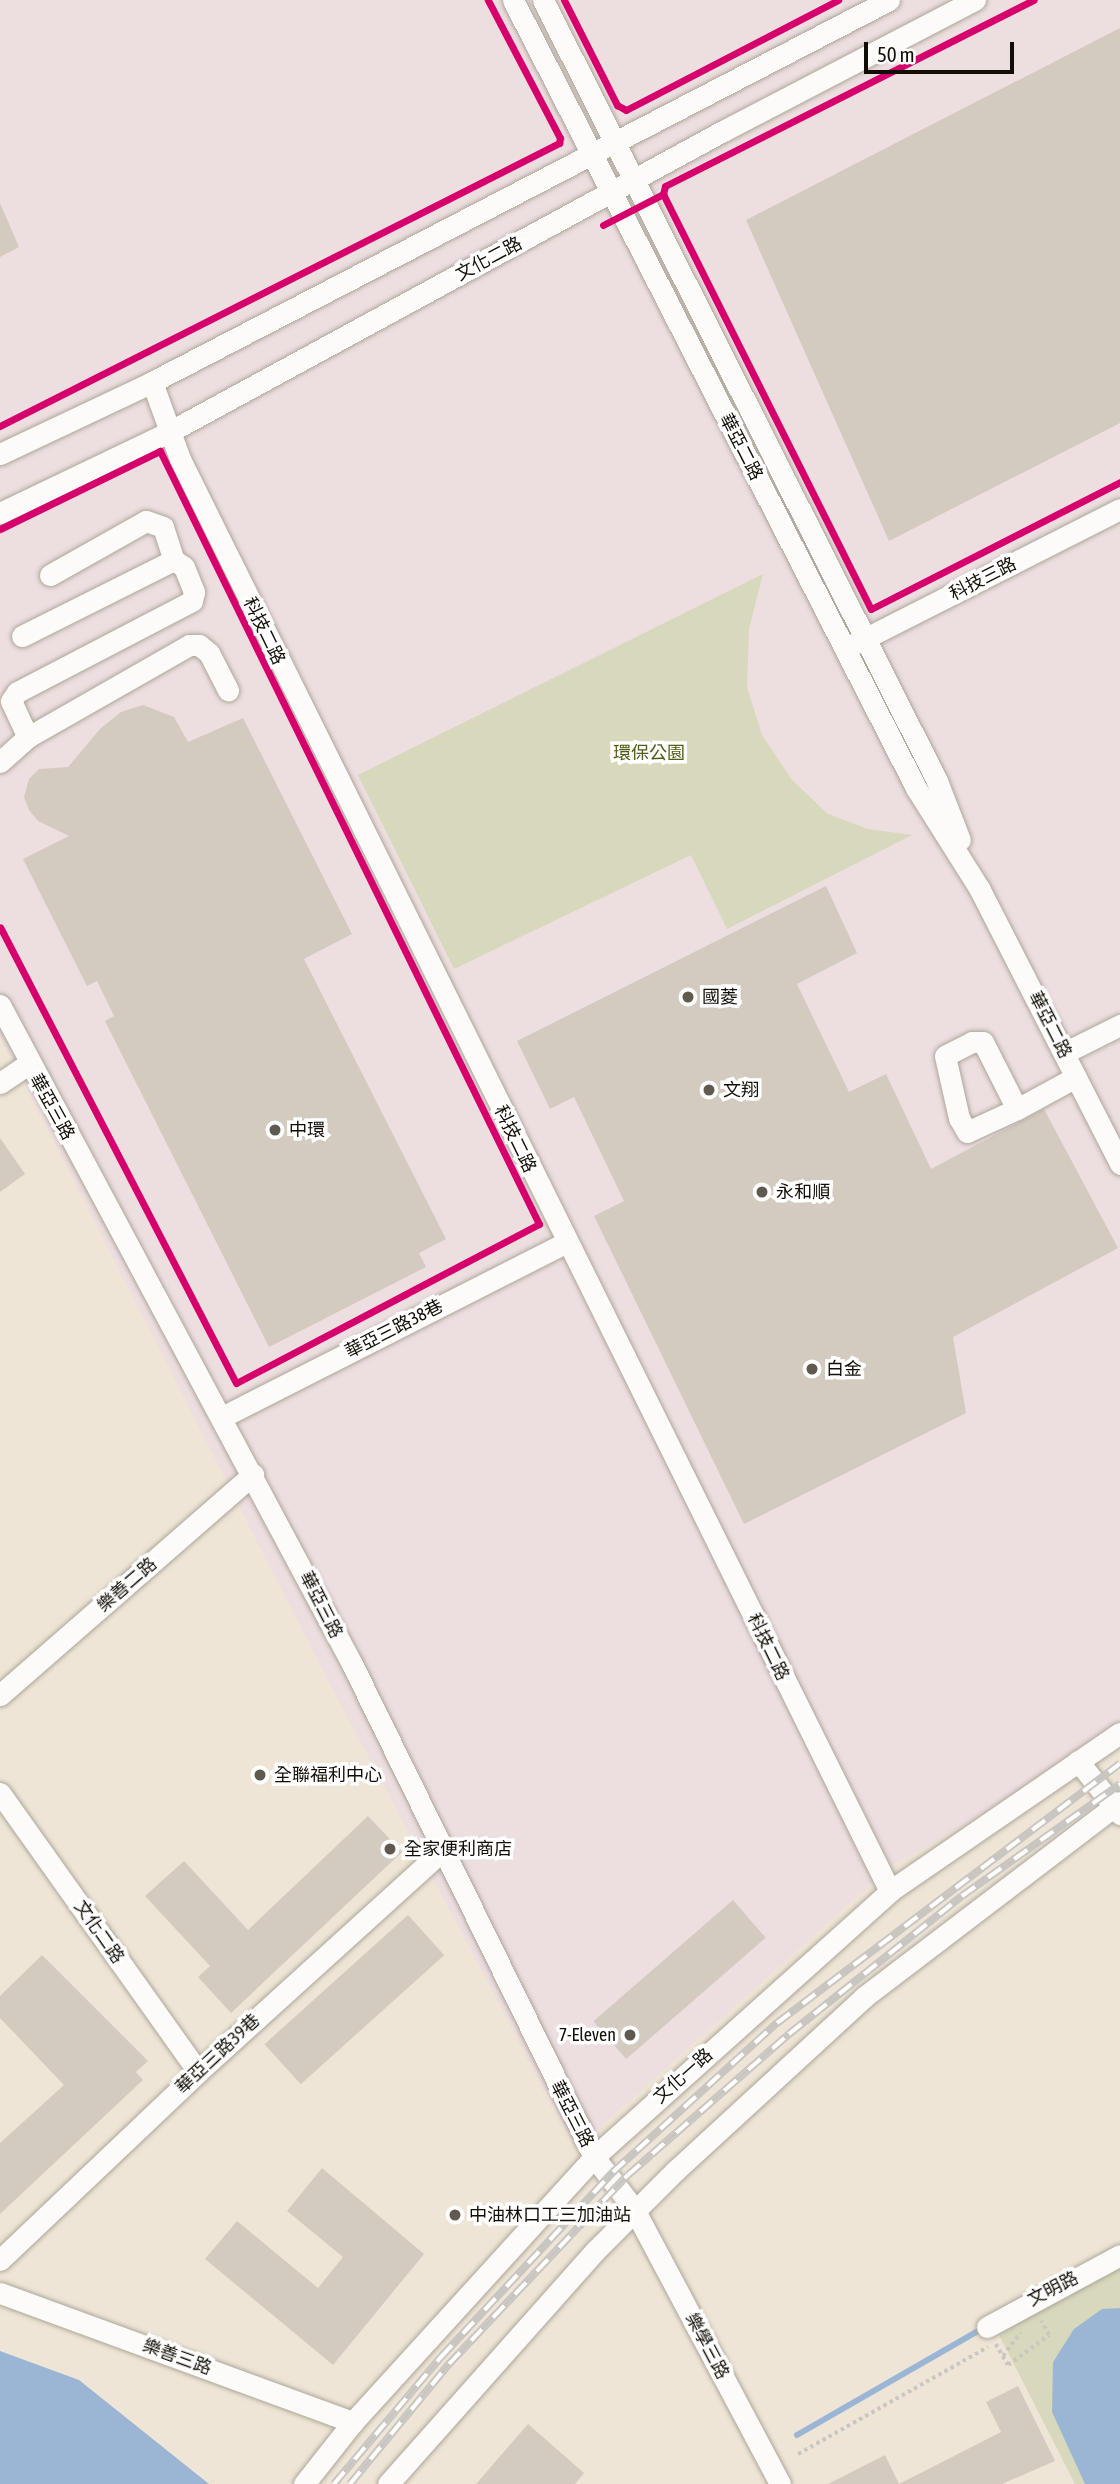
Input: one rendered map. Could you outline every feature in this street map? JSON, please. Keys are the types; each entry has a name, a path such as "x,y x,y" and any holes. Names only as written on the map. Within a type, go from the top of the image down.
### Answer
{"street":[{"name":"華亞二路","path":"513,0 916,788 979,887 1120,1164"},
{"name":"華亞二路","path":"543,0 617,141 937,781 979,887"},
{"path":"0,454 152,382 889,0"},
{"name":"文化二路","path":"0,513 169,432 975,0"},
{"name":"科技二路","path":"152,382 169,432 890,1891"},
{"name":"科技三路","path":"846,648 1120,509"},
{"path":"28,737 11,701 17,692 192,601 194,592 184,567 174,560 163,527 146,521 50,575"},
{"path":"22,636 174,560"},
{"path":"0,762 28,737 189,645 199,645 209,653 228,690"},
{"name":"華亞三路","path":"0,1005 29,1064 253,1474 352,1664 441,1852 594,2157 634,2209"},
{"path":"1065,1053 1120,1025"},
{"path":"0,1083 29,1064"},
{"path":"1017,1109 1076,1077"},
{"name":"華亞三路38巷","path":"222,1417 567,1242"},
{"name":"樂善二路","path":"0,1695 253,1474"},
{"name":"文化一路","path":"304,2484 353,2422 594,2157 890,1891 1120,1733"},
{"path":"388,2484 634,2209 864,1997 1118,1807 1078,1761"},
{"name":"文化二路","path":"0,1793 198,2072"},
{"name":"華亞三路39巷","path":"0,2260 198,2072 441,1852"},
{"name":"樂學三路","path":"634,2209 780,2484"},
{"name":"文明路","path":"991,2334 1030,2301 1120,2255"},
{"name":"樂善三路","path":"0,2292 353,2422"}],"path":[{"path":"798,2454 991,2334 1007,2365 1049,2335 1030,2301"}],"shaded area":[{"path":"0,0 1120,0 1120,1737 891,1866 576,2149 322,1669 0,1036"}],"green space":[{"name":"環保公園","path":"763,574 749,629 747,687 762,735 792,780 828,814 868,829 912,835 727,929 691,855 454,969 358,775"},
{"path":"1120,2264 1120,2484 1075,2484 999,2335"}],"water":[{"path":"1120,2308 1120,2484 1085,2484 1052,2412 1053,2362 1074,2329 1102,2309"},
{"path":"0,2351 79,2380 209,2484 0,2484"}],"building":[{"path":"1120,28 1120,423 889,541 746,220"},
{"path":"0,203 19,247 0,257"},
{"name":"中環","path":"143,705 174,717 188,742 243,718 352,934 304,959 446,1239 419,1253 426,1267 269,1347 105,1021 114,1016 97,981 87,986 23,859 69,836 38,821 29,810 24,797 29,779 39,769 68,767 101,728 121,712"},
{"path":"826,886 857,953 797,984 849,1092 886,1074 931,1169 1044,1109 1118,1248 953,1337 966,1413 744,1524 594,1216 624,1201 574,1097 550,1109 517,1041"},
{"path":"0,1138 25,1174 0,1192"},
{"path":"368,1816 402,1852 231,2013 198,1977 210,1966 145,1896 184,1861 248,1930"},
{"path":"733,1900 766,1938 626,2059 593,2021"},
{"path":"408,1915 444,1955 301,2084 265,2044"},
{"path":"42,1955 148,2061 136,2072 143,2080 0,2214 0,2143 64,2085 0,2018 0,1996"},
{"path":"322,2168 424,2254 333,2365 205,2259 237,2221 318,2288 343,2257 287,2211"},
{"path":"1018,2386 1055,2461 1002,2484 899,2484 1001,2432 986,2402"},
{"path":"528,2424 584,2473 575,2484 476,2484"},
{"path":"885,2455 899,2484 828,2484"}],"waterway":[{"path":"797,2435 981,2329"}],"railway":[{"path":"334,2484 441,2357 613,2172 777,2023 1120,1764"},
{"path":"350,2484 449,2364 628,2175 789,2034 962,1896 1120,1784"}],"cycle path":[{"path":"0,426 559,143 560,138 488,0"},
{"path":"564,0 617,105 626,110 838,0"},
{"path":"603,225 663,194 665,186 1034,0"},
{"path":"663,194 871,609 1120,482"},
{"path":"0,529 160,451 539,1224 236,1383 0,927"}],"place":[{"name":"國菱","path":"688,997"},
{"name":"文翔","path":"709,1090"},
{"name":"中環","path":"275,1130"},
{"name":"永和順","path":"762,1192"},
{"name":"白金","path":"812,1369"},
{"name":"全聯福利中心","path":"260,1775"},
{"name":"全家便利商店","path":"390,1849"},
{"name":"7-Eleven","path":"630,2035"},
{"name":"中油林口工三加油站","path":"455,2215"}]}
